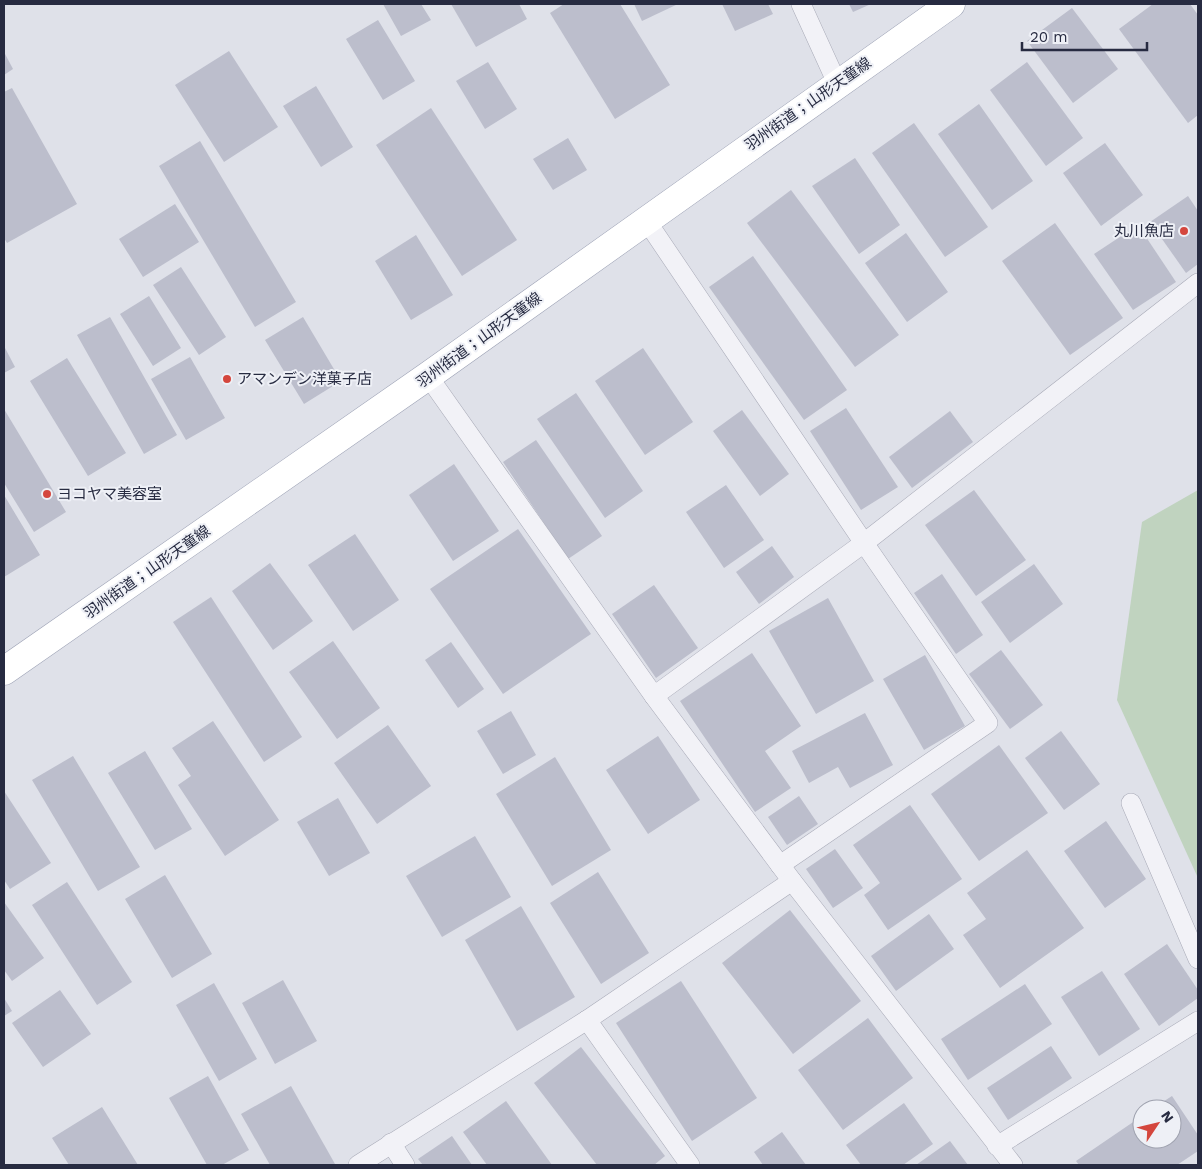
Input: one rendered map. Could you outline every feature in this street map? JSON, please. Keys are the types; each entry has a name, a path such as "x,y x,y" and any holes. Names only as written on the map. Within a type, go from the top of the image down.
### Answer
{"main road":[{"name":"羽州街道；山形天童線","path":"4,671 428,376 837,83 951,4"}],"lane":[{"path":"801,4 837,83"},
{"path":"646,220 988,723 780,865"},
{"path":"654,696 864,543 1198,283"},
{"path":"428,376 654,696 792,881 1013,1165"},
{"path":"1131,803 1198,959"},
{"path":"358,1165 587,1020 792,881"},
{"path":"587,1020 690,1165"},
{"path":"997,1146 1198,1021"},
{"path":"391,1144 405,1165"}],"green space":[{"path":"1198,490 1198,878 1117,700 1142,522"}],"building":[{"path":"383,4 421,4 431,20 401,36"},
{"path":"451,4 519,4 527,19 476,47"},
{"path":"564,4 620,4 670,85 615,119 550,13"},
{"path":"634,4 678,4 642,21"},
{"path":"722,4 768,4 773,14 735,31"},
{"path":"849,4 871,4 853,12"},
{"path":"1153,4 1190,4 1198,15 1198,115 1188,123 1119,29"},
{"path":"1072,8 1118,69 1073,103 1027,41"},
{"path":"378,20 415,81 383,100 346,39"},
{"path":"229,51 278,127 224,162 175,85"},
{"path":"4,52 13,69 4,75"},
{"path":"488,62 517,109 485,129 456,81"},
{"path":"1027,62 1083,138 1046,166 990,90"},
{"path":"316,86 353,147 321,167 283,106"},
{"path":"12,88 77,204 7,243 4,238 4,92"},
{"path":"979,104 1033,181 992,210 938,134"},
{"path":"431,108 517,240 462,276 376,145"},
{"path":"914,123 988,227 945,257 872,153"},
{"path":"568,138 587,170 553,190 533,159"},
{"path":"200,141 296,302 255,327 159,166"},
{"path":"1105,143 1143,195 1101,226 1063,173"},
{"path":"855,158 900,225 859,254 812,186"},
{"path":"791,190 899,335 855,367 747,223"},
{"path":"1188,196 1198,211 1198,264 1186,273 1150,222"},
{"path":"175,204 199,242 143,277 119,239"},
{"path":"1055,223 1123,318 1070,355 1002,261"},
{"path":"1138,225 1176,282 1133,310 1094,254"},
{"path":"906,233 948,292 907,322 865,263"},
{"path":"416,235 453,295 411,320 375,261"},
{"path":"753,256 847,390 804,420 709,287"},
{"path":"181,267 226,337 199,355 153,285"},
{"path":"149,296 181,348 153,366 120,314"},
{"path":"110,317 177,435 144,454 77,335"},
{"path":"303,317 341,381 304,404 265,340"},
{"path":"4,346 15,367 4,373"},
{"path":"643,348 693,422 645,455 595,381"},
{"path":"190,357 225,418 186,440 151,379"},
{"path":"67,358 126,453 88,476 30,381"},
{"path":"576,393 643,491 605,518 537,419"},
{"path":"846,408 898,487 861,510 810,431"},
{"path":"4,409 66,512 34,532 4,483"},
{"path":"742,410 789,474 760,496 713,431"},
{"path":"950,411 973,442 912,488 889,457"},
{"path":"536,440 602,536 568,559 503,462"},
{"path":"454,464 499,531 453,561 409,495"},
{"path":"726,485 764,540 724,568 686,512"},
{"path":"974,490 1026,560 976,596 925,525"},
{"path":"4,495 40,555 4,577"},
{"path":"518,529 591,634 503,694 430,589"},
{"path":"355,534 399,600 353,631 308,565"},
{"path":"772,546 794,577 759,604 736,572"},
{"path":"270,563 313,621 273,650 232,591"},
{"path":"1034,564 1063,604 1010,643 981,602"},
{"path":"942,574 983,635 956,654 914,593"},
{"path":"654,585 698,648 656,678 612,614"},
{"path":"211,597 302,737 264,762 173,622"},
{"path":"828,598 874,681 816,714 769,631"},
{"path":"333,641 380,708 337,739 289,672"},
{"path":"451,642 484,689 458,708 425,660"},
{"path":"1001,650 1043,705 1010,729 969,674"},
{"path":"752,653 801,726 765,751 791,788 755,812 680,701"},
{"path":"925,655 965,726 924,750 883,679"},
{"path":"511,711 536,755 503,774 477,731"},
{"path":"865,713 893,765 850,788 838,767 809,783 792,751"},
{"path":"213,721 279,820 225,856 178,785 191,776 172,748"},
{"path":"388,725 431,786 377,824 334,763"},
{"path":"1061,731 1100,784 1064,810 1025,758"},
{"path":"658,736 700,800 648,834 606,770"},
{"path":"999,745 1048,813 979,861 931,794"},
{"path":"145,751 192,829 155,850 108,773"},
{"path":"73,756 140,867 98,891 32,780"},
{"path":"555,757 611,850 552,886 496,794"},
{"path":"4,791 51,863 10,889 4,880"},
{"path":"799,796 818,824 787,845 768,817"},
{"path":"338,798 370,853 329,876 297,822"},
{"path":"910,805 962,879 888,930 864,895 880,883 853,845"},
{"path":"1106,821 1146,879 1105,908 1064,851"},
{"path":"475,836 511,897 442,937 406,876"},
{"path":"835,849 863,888 833,908 806,869"},
{"path":"1027,850 1084,928 1000,988 963,935 986,919 967,893"},
{"path":"598,872 649,953 601,984 550,903"},
{"path":"165,875 212,954 172,978 125,899"},
{"path":"67,882 132,982 97,1005 32,905"},
{"path":"4,902 44,958 12,981 4,970"},
{"path":"521,906 575,997 517,1031 465,940"},
{"path":"790,910 861,1001 793,1054 722,963"},
{"path":"929,914 954,949 896,991 871,956"},
{"path":"1167,944 1198,990 1198,998 1159,1026 1124,974"},
{"path":"1102,971 1140,1029 1099,1056 1061,997"},
{"path":"283,980 317,1041 275,1064 242,1003"},
{"path":"681,981 757,1098 692,1141 616,1023"},
{"path":"214,983 257,1059 219,1081 176,1005"},
{"path":"1025,984 1052,1024 968,1080 941,1039"},
{"path":"60,990 91,1034 43,1067 12,1023"},
{"path":"4,998 12,1011 4,1016"},
{"path":"868,1018 913,1078 843,1130 798,1070"},
{"path":"1051,1046 1072,1078 1008,1120 987,1088"},
{"path":"581,1047 665,1156 654,1165 597,1165 534,1083"},
{"path":"208,1076 249,1150 222,1165 207,1165 169,1098"},
{"path":"291,1086 334,1165 270,1165 241,1114"},
{"path":"506,1101 552,1165 487,1165 463,1132"},
{"path":"904,1103 933,1144 903,1165 861,1165 846,1145"},
{"path":"102,1107 138,1165 69,1165 52,1138"},
{"path":"1182,1111 1198,1135 1198,1151 1177,1165 1079,1165 1076,1161 1132,1123 1132,1149 1182,1149"},
{"path":"782,1132 806,1165 763,1165 754,1152"},
{"path":"452,1136 472,1165 423,1165 418,1159"},
{"path":"950,1141 968,1165 916,1165"}],"place":[{"name":"丸川魚店","path":"1184,231"},
{"name":"アマンデン洋菓子店","path":"227,379"},
{"name":"ヨコヤマ美容室","path":"47,494"}]}
